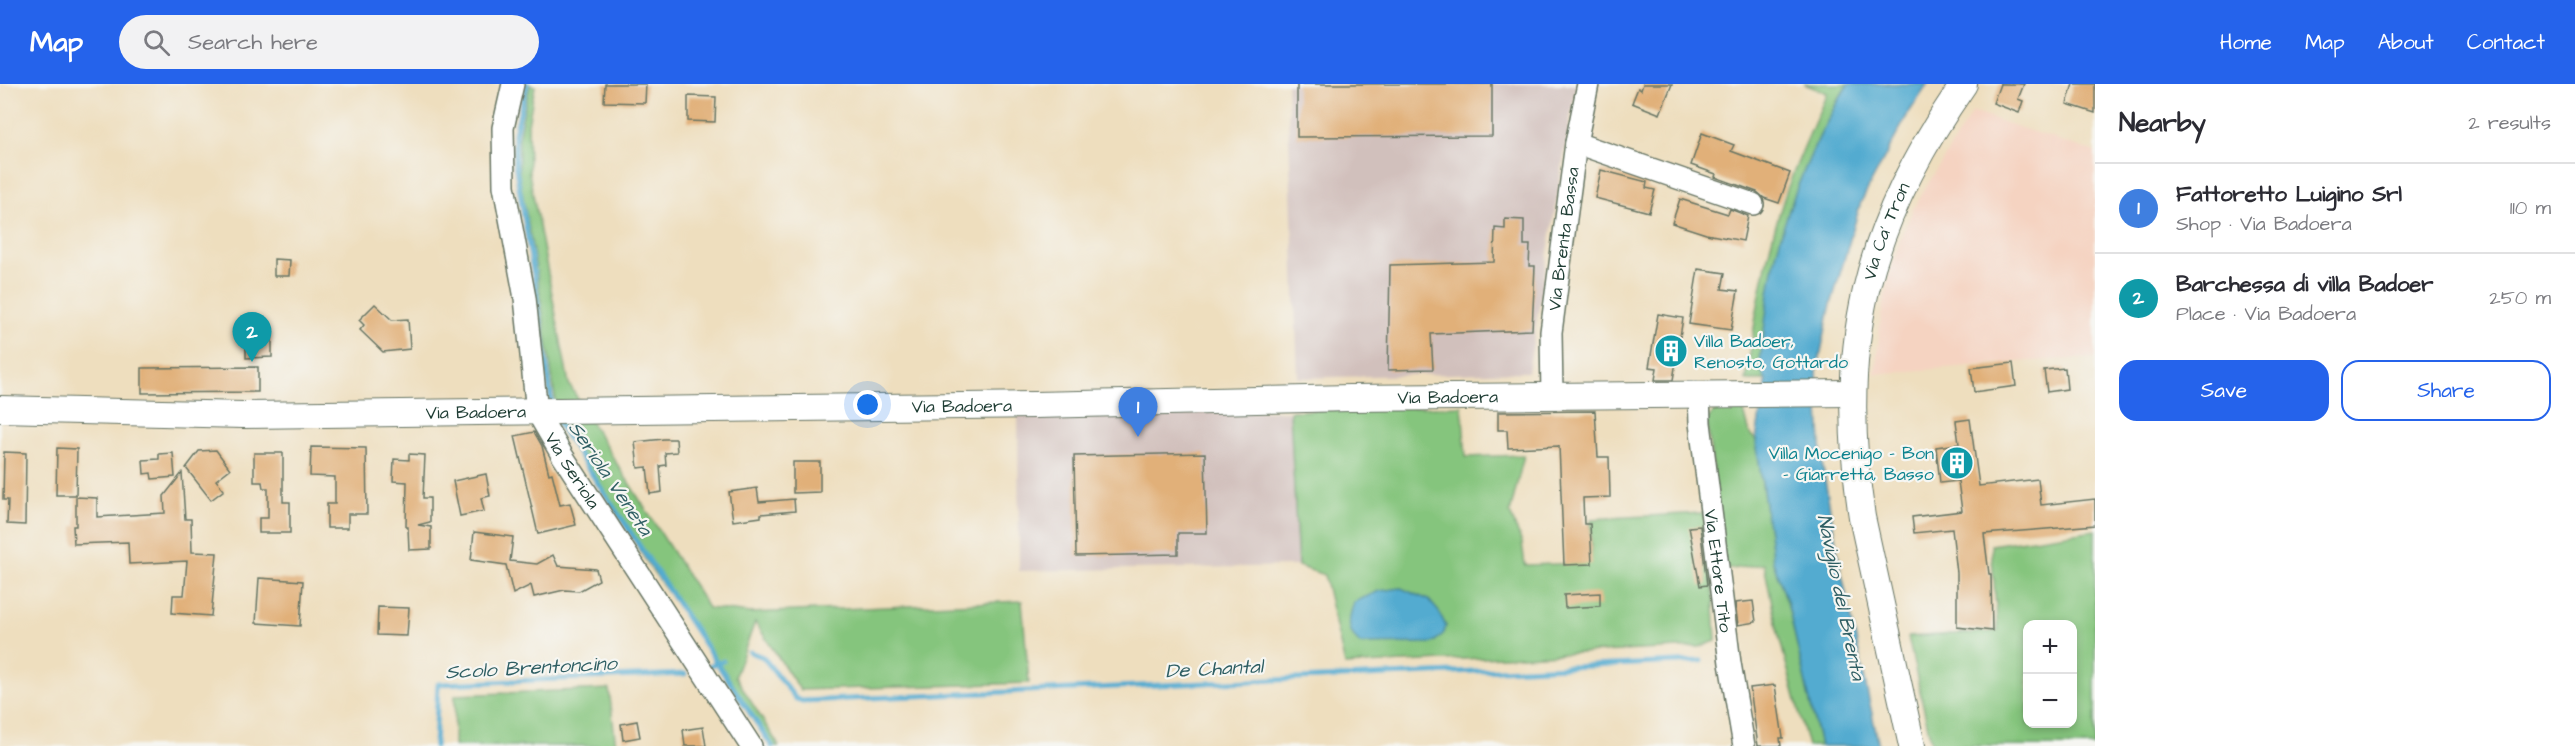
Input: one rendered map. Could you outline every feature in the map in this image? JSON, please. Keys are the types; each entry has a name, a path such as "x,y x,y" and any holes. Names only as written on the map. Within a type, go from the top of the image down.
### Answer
{"main road":[{"name":"Via Ca' Tron","path":"1912,746 1862,517 1857,480 1852,393 1859,321 1881,236 1895,200 1920,152 1964,84"},
{"name":"Via Badoera","path":"0,409 243,415 1852,393"}],"street":[{"name":"Via Seriola","path":"513,84 503,128 502,164 547,412 567,464 751,746"},
{"name":"Via Brenta Bassa","path":"1552,396 1551,332 1576,143 1588,84"},
{"path":"1576,143 1753,204"},
{"name":"Via Ettore Tito","path":"1699,395 1700,423 1730,663 1744,746"}],"shaded area":[{"path":"1287,84 1576,84 1528,372 1298,378"},
{"path":"1972,112 2095,152 2095,358 2028,361 1875,374 1881,316 1889,275 1902,234 1914,207"},
{"path":"1290,411 1298,566 1019,571 1018,415"}],"green space":[{"path":"1804,84 1848,84 1836,103 1761,370 1766,380 1746,380 1761,287 1778,218 1785,195 1827,93"},
{"path":"530,85 535,86 528,124 529,173 569,384 581,404 556,404 537,273 519,175 519,133"},
{"path":"1462,406 1466,457 1524,455 1510,513 1522,543 1525,565 1591,563 1591,519 1703,513 1712,570 1716,641 1699,647 1345,665 1324,575 1298,566 1290,411"},
{"path":"1743,408 1750,434 1756,440 1773,562 1787,601 1820,746 1808,746 1778,633 1764,564 1725,570 1707,421 1718,410"},
{"path":"559,420 590,421 708,608 750,613 1022,601 1029,683 800,690 755,622 735,676 779,746 771,746 711,652 650,567"},
{"path":"2095,530 2095,746 1932,746 1908,637 1998,631 1991,545"},
{"path":"609,689 616,746 454,746 455,695"}],"water":[{"name":"Naviglio del Brenta","path":"1848,84 1928,84 1908,114 1861,202 1830,308 1817,371 1822,463 1840,565 1879,746 1820,746 1787,601 1773,562 1756,440 1760,414 1765,408 1766,381 1760,361 1777,251 1792,201 1812,152"},
{"path":"1401,588 1429,600 1439,612 1446,626 1444,633 1433,643 1360,644 1350,629 1350,614 1354,602 1379,591"}],"building":[{"path":"605,84 646,84 645,103 604,102"},
{"path":"1297,84 1492,84 1492,136 1297,137"},
{"path":"1643,84 1672,84 1660,114 1632,103 1638,88 1641,90"},
{"path":"2000,84 2024,84 2018,99 2023,101 2019,113 1993,103"},
{"path":"2073,84 2095,84 2095,113 2067,104"},
{"path":"688,96 716,97 715,122 688,121"},
{"path":"1702,133 1734,145 1731,151 1790,173 1779,203 1691,165"},
{"path":"1601,170 1647,182 1646,188 1655,190 1649,212 1595,198"},
{"path":"1680,199 1728,214 1730,209 1748,216 1743,241 1706,234 1672,223"},
{"path":"1505,219 1524,220 1524,245 1530,245 1529,266 1535,266 1532,330 1431,334 1433,369 1388,370 1390,265 1494,262 1495,228 1505,229"},
{"path":"274,259 290,260 289,276 274,276"},
{"path":"1698,269 1725,273 1722,289 1738,291 1731,330 1689,324"},
{"path":"375,304 392,320 408,319 410,349 383,352 360,330 364,325 359,320"},
{"path":"1658,314 1683,318 1673,380 1655,380 1657,368 1649,367"},
{"path":"272,335 272,357 246,358 246,336"},
{"path":"2013,363 2016,386 1974,392 1971,368"},
{"path":"258,367 258,392 142,393 142,368"},
{"path":"2065,368 2067,389 2047,392 2044,370"},
{"path":"1595,411 1598,457 1609,457 1610,497 1583,498 1584,524 1590,524 1592,564 1564,565 1559,446 1508,448 1507,430 1498,430 1498,412"},
{"path":"1970,419 1979,486 2038,479 2041,505 2095,499 2095,525 1984,534 1989,574 1991,574 1992,631 1957,627 1957,573 1952,529 1914,533 1912,517 1962,511 1958,481 1940,483 1936,447 1959,444 1956,421"},
{"path":"534,432 542,446 549,474 552,473 560,505 570,503 576,525 538,534 515,436"},
{"path":"676,439 677,452 665,453 666,465 660,466 662,492 650,494 647,467 638,468 635,442"},
{"path":"311,447 366,448 367,514 348,514 348,528 327,528 327,504 335,504 335,477 310,476"},
{"path":"57,448 77,449 76,495 56,495"},
{"path":"216,450 230,469 216,480 224,490 211,500 186,468 199,451"},
{"path":"4,452 26,453 25,525 7,524 8,500 3,500"},
{"path":"173,453 175,477 152,479 151,473 144,474 143,460 159,459 159,454"},
{"path":"254,453 283,453 283,502 290,502 290,533 259,533 259,518 268,518 268,488 263,488 262,482 254,482"},
{"path":"1205,453 1207,533 1178,533 1178,554 1076,556 1074,456"},
{"path":"409,454 425,455 423,498 430,498 430,522 418,525 431,527 431,549 409,550 408,527 406,527 407,482 393,481 394,459 409,460"},
{"path":"793,462 820,462 820,492 793,493"},
{"path":"182,473 185,519 191,519 192,552 217,553 211,616 172,613 173,595 184,595 187,561 129,564 128,542 74,544 76,497 97,498 97,517 165,513 164,496"},
{"path":"486,474 490,496 481,498 484,511 460,516 453,481"},
{"path":"757,488 759,502 794,499 795,511 761,514 761,517 733,521 729,492"},
{"path":"1700,526 1707,585 1700,586 1689,527"},
{"path":"474,532 513,537 510,561 537,564 553,555 558,566 596,569 599,580 579,591 564,590 534,597 531,585 513,594 506,565 471,560"},
{"path":"259,578 303,581 300,626 256,623"},
{"path":"1600,593 1600,606 1565,608 1564,595"},
{"path":"1753,601 1756,622 1738,625 1735,603"},
{"path":"378,607 409,608 407,636 377,635"},
{"path":"1775,685 1783,738 1780,738 1781,746 1758,746 1750,688"},
{"path":"637,721 640,737 623,740 621,724"},
{"path":"703,727 706,746 685,746 683,730"}],"waterway":[{"name":"Seriola Veneta","path":"527,84 515,133 515,163 552,405"},
{"name":"Seriola Veneta","path":"554,417 772,746"},
{"name":"De Chantal","path":"750,652 763,657 796,699 802,701 1701,661"},
{"name":"Scolo Brentoncino","path":"709,666 723,661"},
{"name":"Scolo Brentoncino","path":"435,746 438,684 685,674"}],"place":[{"name":"Villa Badoer, Renosto, Gottardo","path":"1671,351"},
{"name":"Barchessa di villa Badoer","path":"252,362"},
{"name":"Fattoretto Luigino Srl","path":"1138,437"},
{"name":"Villa Mocenigo - Bon - Giarretta, Basso","path":"1957,463"}]}
